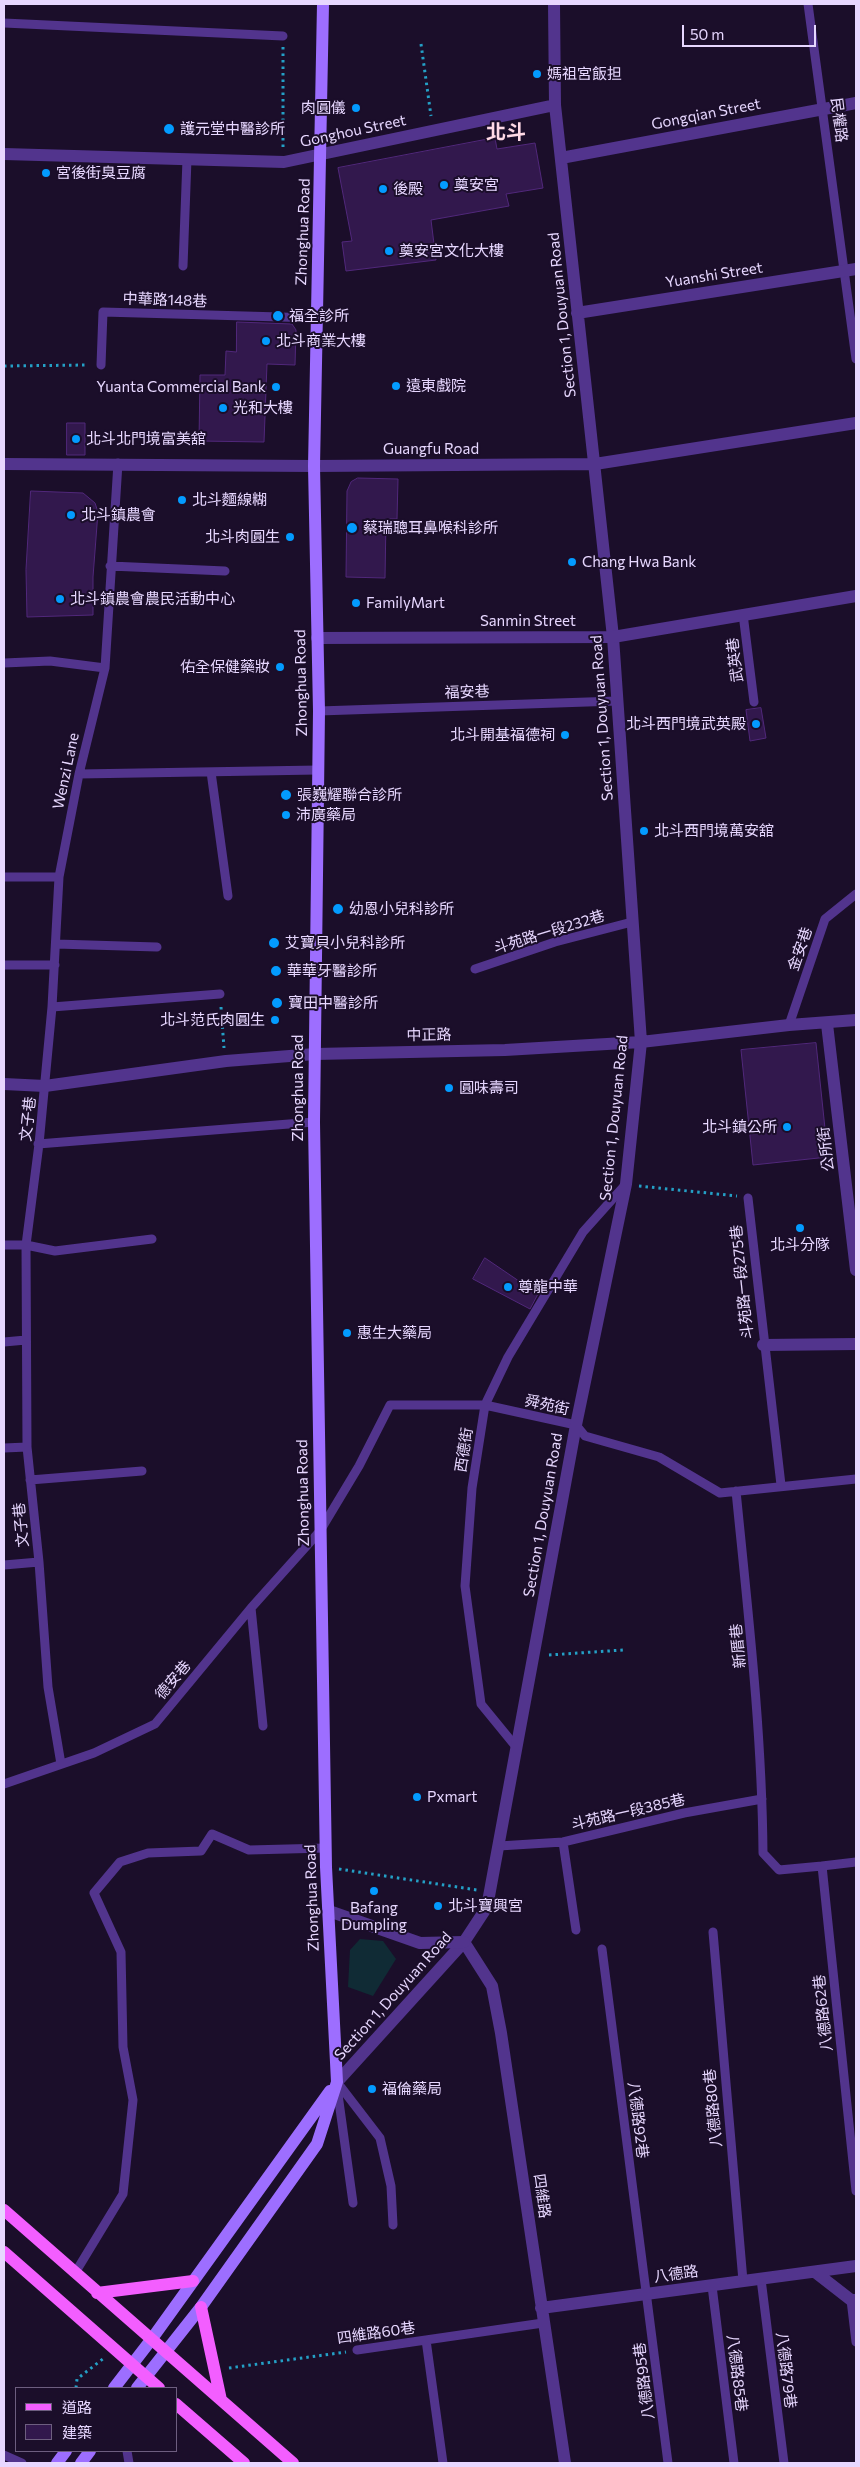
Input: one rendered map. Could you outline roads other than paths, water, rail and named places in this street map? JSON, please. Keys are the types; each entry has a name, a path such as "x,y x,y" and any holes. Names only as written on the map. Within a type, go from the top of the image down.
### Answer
{"main road":[{"name":"Zhonghua Road","path":"323,4 314,466 319,711 314,1122 326,1867 337,2082"},
{"name":"Section 1, Douyuan Road","path":"115,2387 151,2340 337,2082"},
{"name":"Section 1, Douyuan Road","path":"138,2387 202,2307 317,2144 337,2082"},
{"path":"4,2210 293,2463"},
{"path":"4,2252 158,2387"},
{"path":"97,2293 193,2281"},
{"path":"202,2307 221,2400"},
{"path":"178,2406 244,2463"},
{"path":"57,2463 65,2452"},
{"path":"81,2463 89,2452"}],"street":[{"name":"Section 1, Douyuan Road","path":"337,2082 464,1942 487,1907 576,1425 626,1184 641,1042 613,637 555,105 554,4"},
{"name":"Gongqian Street","path":"561,158 856,102"},
{"name":"Gonghou Street","path":"4,154 284,162 555,105"},
{"name":"Yuanshi Street","path":"577,313 850,270"},
{"name":"Guangfu Road","path":"4,464 314,466 595,464 856,423"},
{"name":"Sanmin Street","path":"317,638 613,637 856,596"},
{"name":"中正路","path":"4,1084 45,1086 226,1061 315,1054 504,1050 641,1042 789,1025 827,1024 856,1020"},
{"name":"公所街","path":"827,1024 856,1270"},
{"path":"763,1345 856,1344"},
{"path":"329,1911 420,1943 464,1942"},
{"name":"四維路","path":"464,1942 492,1986 501,2033 565,2463"},
{"name":"八德路","path":"541,2308 856,2266"},
{"path":"815,2272 854,2300"}],"lane":[{"name":"民權路","path":"808,4 850,270 856,359"},
{"path":"4,23 283,36"},
{"path":"183,266 187,159"},
{"name":"中華路148巷","path":"102,365 103,312 316,318"},
{"name":"Wenzi Lane","path":"45,1086 55,965 59,876 79,774 105,668 118,464"},
{"path":"110,566 225,571"},
{"name":"武英巷","path":"743,614 754,702"},
{"path":"4,663 50,661 105,668"},
{"name":"福安巷","path":"319,711 617,702"},
{"path":"79,774 318,770"},
{"path":"211,772 228,896"},
{"path":"4,877 59,876"},
{"name":"金安巷","path":"789,1025 825,919 856,894"},
{"name":"斗苑路一段232巷","path":"474,969 555,942 632,922"},
{"path":"56,944 157,947"},
{"path":"4,965 55,965"},
{"path":"52,1007 220,994"},
{"name":"文子巷","path":"45,1086 26,1245 27,1446 39,1562 48,1687 61,1764"},
{"path":"39,1144 314,1122"},
{"name":"西德街","path":"517,1748 481,1704 465,1586 472,1488 485,1405 508,1356 583,1232 626,1184"},
{"name":"斗苑路一段275巷","path":"748,1198 763,1345 781,1485"},
{"path":"4,1245 26,1245 55,1251 152,1239"},
{"path":"4,1342 26,1340"},
{"name":"舜苑街","path":"320,1532 359,1466 390,1405 485,1405 576,1425 585,1436 659,1457 720,1493 781,1485 856,1479"},
{"path":"4,1448 27,1446"},
{"path":"30,1480 142,1471"},
{"name":"新厝巷","path":"736,1491 755,1683 762,1799 763,1853 779,1870 822,1866"},
{"name":"德安巷","path":"4,1784 94,1753 155,1724 251,1608 320,1532"},
{"name":"文子巷","path":"4,1565 39,1562"},
{"path":"251,1608 263,1726"},
{"name":"斗苑路一段385巷","path":"499,1846 563,1842 684,1813 762,1799"},
{"path":"75,2273 123,2194 132,2100 122,2047 121,1952 94,1893 120,1862 148,1853 201,1851 212,1834 249,1850 326,1848"},
{"path":"563,1842 576,1930"},
{"path":"822,1866 856,1862"},
{"name":"八德路62巷","path":"822,1866 856,2191"},
{"name":"八德路80巷","path":"713,1932 743,2282"},
{"name":"八德路92巷","path":"602,1949 647,2295"},
{"path":"337,2082 353,2203"},
{"path":"337,2082 380,2138 391,2186 392,2225"},
{"name":"八德路79巷","path":"761,2279 784,2463"},
{"name":"八德路85巷","path":"712,2286 734,2463"},
{"name":"八德路95巷","path":"647,2295 668,2463"},
{"path":"854,2300 856,2342"},
{"name":"四維路60巷","path":"357,2350 543,2323"},
{"path":"426,2340 443,2463"},
{"path":"4,2455 22,2463"}],"place":[{"name":"媽祖宮飯担","path":"537,74"},
{"name":"肉圓儀","path":"356,108"},
{"name":"護元堂中醫診所","path":"169,129"},
{"name":"宮後街臭豆腐","path":"46,173"},
{"name":"奠安宮","path":"444,185"},
{"name":"後殿","path":"383,189"},
{"name":"奠安宮文化大樓","path":"389,251"},
{"name":"福全診所","path":"278,316"},
{"name":"北斗商業大樓","path":"266,341"},
{"name":"遠東戲院","path":"396,386"},
{"name":"Yuanta Commercial Bank","path":"276,387"},
{"name":"光和大樓","path":"223,408"},
{"name":"北斗北門境富美舘","path":"76,439"},
{"name":"北斗麵線糊","path":"182,500"},
{"name":"北斗鎮農會","path":"71,515"},
{"name":"蔡瑞聰耳鼻喉科診所","path":"352,528"},
{"name":"北斗肉圓生","path":"290,537"},
{"name":"Chang Hwa Bank","path":"572,562"},
{"name":"北斗鎮農會農民活動中心","path":"60,599"},
{"name":"FamilyMart","path":"356,603"},
{"name":"佑全保健藥妝","path":"280,667"},
{"name":"北斗西門境武英殿","path":"756,724"},
{"name":"北斗開基福德祠","path":"565,735"},
{"name":"張巍耀聯合診所","path":"286,795"},
{"name":"沛廣藥局","path":"286,815"},
{"name":"北斗西門境萬安舘","path":"644,831"},
{"name":"幼恩小兒科診所","path":"338,909"},
{"name":"艾寶貝小兒科診所","path":"274,943"},
{"name":"華華牙醫診所","path":"276,971"},
{"name":"寶田中醫診所","path":"277,1003"},
{"name":"北斗范氏肉圓生","path":"275,1020"},
{"name":"圓味壽司","path":"449,1088"},
{"name":"北斗鎮公所","path":"787,1127"},
{"name":"北斗分隊","path":"800,1228"},
{"name":"尊龍中華","path":"508,1287"},
{"name":"惠生大藥局","path":"347,1333"},
{"name":"Pxmart","path":"417,1797"},
{"name":"Bafang Dumpling","path":"374,1891"},
{"name":"北斗寶興宮","path":"438,1906"},
{"name":"福倫藥局","path":"372,2089"}],"district":[{"name":"北斗","path":"506,132"}]}
